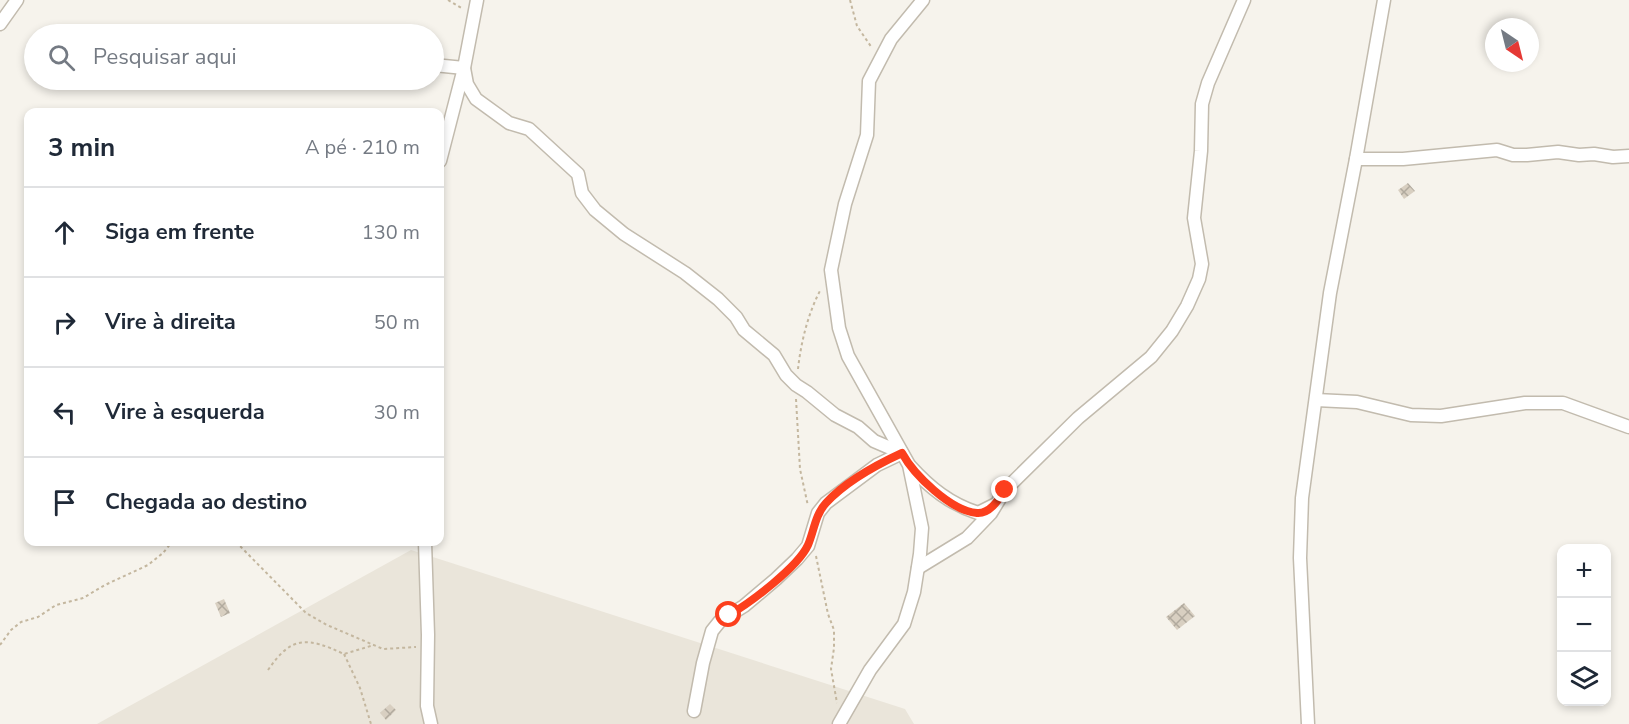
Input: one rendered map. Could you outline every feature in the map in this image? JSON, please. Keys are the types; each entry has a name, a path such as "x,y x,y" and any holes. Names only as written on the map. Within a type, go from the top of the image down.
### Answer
{"street":[{"path":"0,24 17,0"},
{"path":"444,146 464,68 477,0"},
{"path":"923,0 891,39 869,81 867,135 845,204 831,270 833,297 839,328 848,356 909,465 944,499 962,508 978,513 998,502"},
{"path":"918,568 967,538 991,513 1005,490 1078,418 1151,357 1172,331 1187,306 1199,279 1202,264 1194,218 1201,151 1202,104 1208,83 1244,0"},
{"path":"1308,724 1300,533 1302,498 1330,293 1385,1"},
{"path":"444,66 464,68"},
{"path":"464,68 467,84 476,99 509,123 529,129 549,147 578,174 582,193 596,210 624,234 685,273 718,299 736,317 744,330 774,355 786,375 796,385 835,415 858,427 874,441 902,453"},
{"path":"1356,159 1403,159 1497,150 1513,155 1558,152 1579,155 1594,154 1613,158 1629,156"},
{"path":"1316,400 1357,402 1411,415 1441,416 1525,403 1563,403 1629,427"},
{"path":"694,711 712,631 720,621 744,606 797,559 808,546 818,513 826,503 877,465 902,453"},
{"path":"840,723 870,670 904,624 914,592 922,528 909,465"},
{"path":"425,546 427,706 431,724"}],"path":[{"path":"850,0 857,26 874,50 876,65"},
{"path":"808,510 800,469 796,385 800,350 813,304 831,270"},
{"path":"0,645 11,630 21,622 38,617 56,605 83,597 148,565 169,546"},
{"path":"240,546 306,613 327,625 384,649 428,646"},
{"path":"816,555 828,614 834,630 831,669 840,723"},
{"path":"268,670 280,652 294,644 309,642 327,646 344,654 360,688 371,724"},
{"path":"344,654 374,645"}],"shaded area":[{"path":"411,550 905,709 914,724 97,724"}],"building":[{"path":"1408,183 1415,191 1404,199 1398,190"},
{"path":"224,599 230,613 221,617 215,603"},
{"path":"1184,603 1195,616 1177,630 1166,617"},
{"path":"390,704 396,710 386,720 380,713"}],"route":[{"path":"729,615 744,606 797,559 808,546 810,533 818,513 826,503 877,465 902,453 921,478 944,499 962,508 978,513 985,511 998,502 1005,490"}]}
